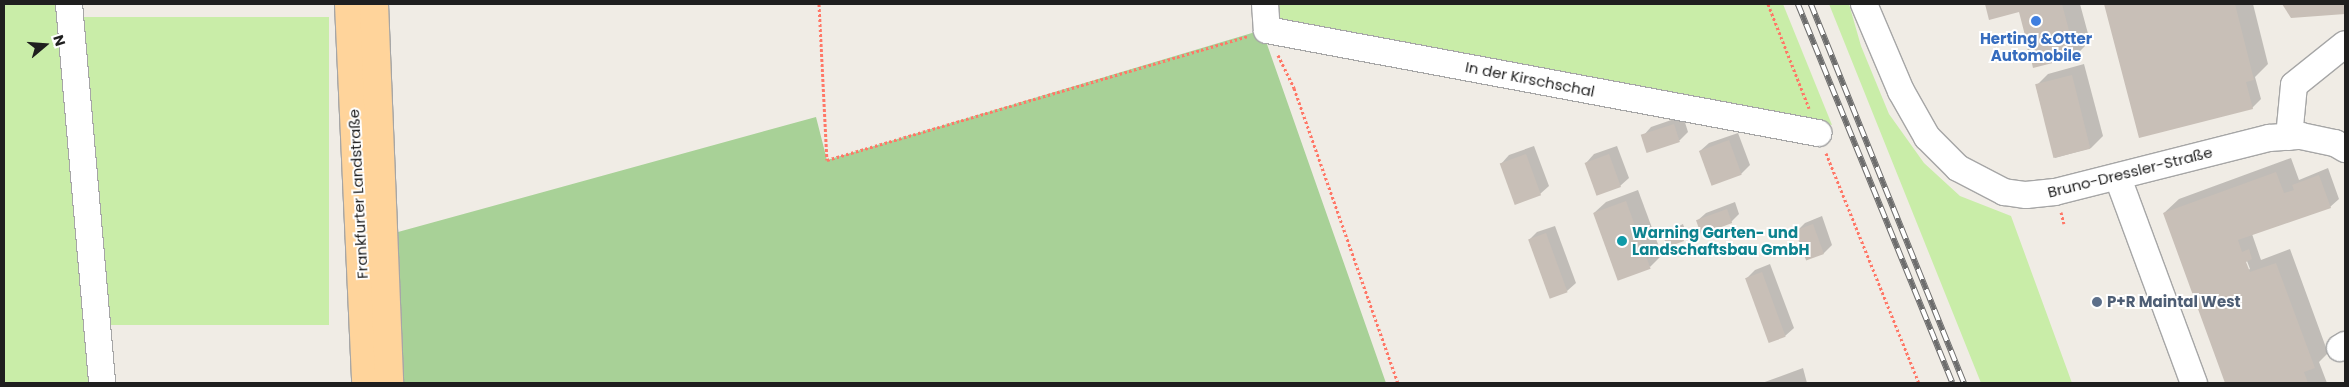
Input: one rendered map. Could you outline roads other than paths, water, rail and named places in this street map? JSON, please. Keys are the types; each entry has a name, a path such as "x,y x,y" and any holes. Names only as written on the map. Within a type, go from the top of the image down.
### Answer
{"main road":[{"name":"Frankfurter Landstraße","path":"350,4 366,383"},
{"name":"Frankfurter Landstraße","path":"374,4 389,383"}],"street":[{"path":"68,4 102,383"},
{"name":"In der Kirschschal","path":"1265,4 1267,30 1818,133"},
{"name":"Bruno-Dressler-Straße","path":"1864,4 1913,115 1927,137 1958,168 1989,186 2026,195 2055,192 2118,178 2260,140 2289,137 2320,140 2345,149"},
{"path":"2289,137 2294,85 2345,44"},
{"path":"2118,178 2194,383"}],"railway":[{"path":"1798,4 1953,383"},
{"path":"1811,4 1964,383"}],"place":[{"name":"Herting &Otter Automobile","path":"2036,21"},
{"name":"Warning Garten- und Landschaftsbau GmbH","path":"1622,241"},
{"name":"P+R Maintal West","path":"2097,302"}]}
